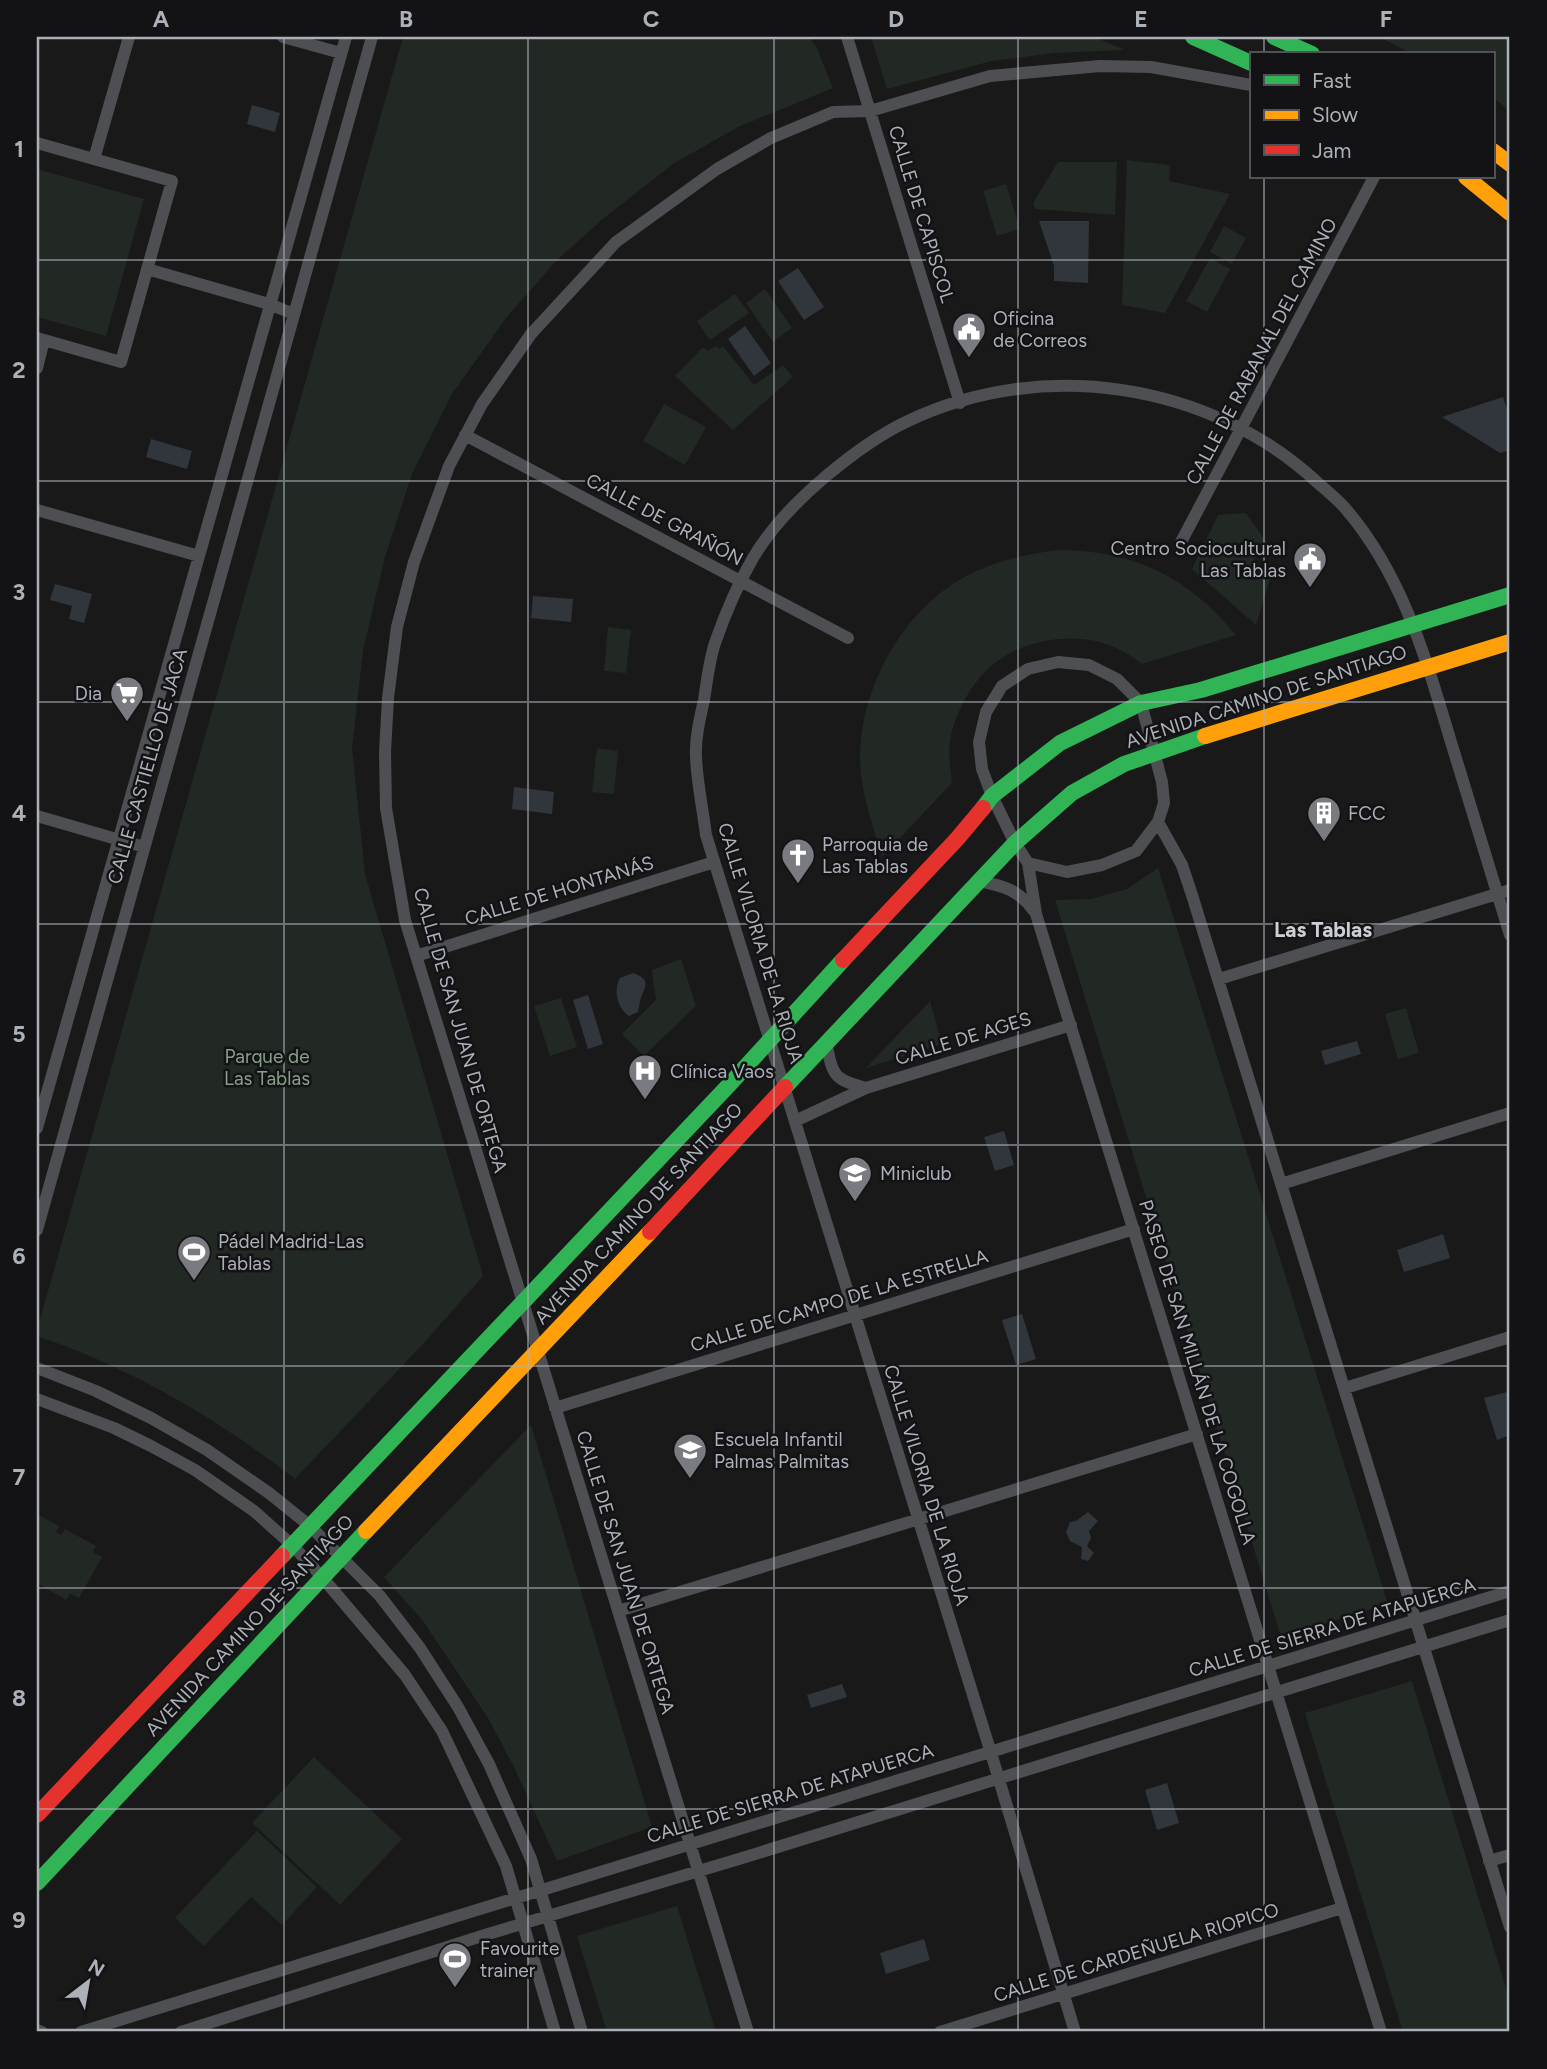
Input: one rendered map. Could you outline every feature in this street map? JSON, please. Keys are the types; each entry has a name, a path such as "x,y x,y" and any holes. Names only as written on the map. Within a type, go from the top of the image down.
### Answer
{"street":[{"path":"94,159 129,37"},
{"path":"283,37 341,53"},
{"name":"CALLE CASTIELLO DE JACA","path":"37,1128 42,1090 119,839 346,37"},
{"name":"CALLE CASTIELLO DE JACA","path":"37,1230 372,37"},
{"name":"CALLE DE CAPISCOL","path":"847,37 960,402"},
{"path":"1193,37 1250,63"},
{"path":"1274,37 1308,52"},
{"name":"CALLE DE SAN JUAN DE ORTEGA","path":"748,2032 405,920 386,808 388,698 397,627 414,562 449,466 482,404 531,334 615,242 717,169 771,138 834,112 870,111 990,76 1100,66 1151,67 1250,85"},
{"path":"37,143 172,181 121,362 40,340 37,368"},
{"path":"1494,152 1510,164"},
{"name":"CALLE DE RABANAL DEL CAMINO","path":"1181,542 1373,178"},
{"path":"1467,178 1510,213"},
{"path":"147,269 269,304 294,314"},
{"name":"CALLE VILORIA DE LA RIOJA","path":"1075,2032 706,835 696,755 714,646 729,607 754,556 800,499 879,437 908,421 988,394 1074,385 1118,389 1167,398 1217,415 1268,443 1304,470 1344,507 1375,548 1398,589 1429,666 1504,892 1510,935"},
{"name":"CALLE DE GRAÑÓN","path":"465,435 848,638"},
{"path":"37,510 199,556"},
{"name":"AVENIDA CAMINO DE SANTIAGO","path":"37,1815 728,1086 957,839 992,796 1060,743 1141,703 1201,690 1510,595"},
{"name":"AVENIDA CAMINO DE SANTIAGO","path":"37,1882 1015,843 1072,793 1124,764 1510,642"},
{"path":"1058,662 1089,665 1117,679 1141,703 1155,754 1164,803 1158,822 1136,850 1102,865 1067,872 1028,863 992,796 982,769 979,742 986,712 1002,686 1028,669 1058,662"},
{"path":"37,816 144,847"},
{"path":"1158,822 1182,865 1219,979 1510,1927"},
{"name":"CALLE DE HONTANÁS","path":"416,956 714,862"},
{"name":"PASEO DE SAN MILLÁN DE LA COGOLLA","path":"1028,863 1037,914 1381,2032"},
{"path":"979,881 1001,885 1025,898 1037,914"},
{"path":"1219,979 1504,892"},
{"name":"CALLE DE AGES","path":"794,1121 866,1088 1071,1025"},
{"path":"826,1042 833,1072 845,1082 866,1088"},
{"path":"1281,1184 1510,1113"},
{"name":"CALLE DE CAMPO DE LA ESTRELLA","path":"555,1408 1134,1229"},
{"path":"1345,1388 1510,1337"},
{"path":"37,1367 96,1391 196,1444 269,1493 310,1525 380,1596 420,1648 458,1707 489,1764 531,1859 582,2032"},
{"path":"37,1399 114,1428 195,1470 254,1511 322,1577 405,1675 442,1731 506,1866 555,2032"},
{"path":"618,1611 1198,1434"},
{"name":"CALLE DE SIERRA DE ATAPUERCA","path":"81,2032 1510,1591"},
{"path":"181,2032 547,1916 1510,1620"},
{"path":"1489,1861 1510,1855"},
{"name":"CALLE DE CARDEÑUELA RIOPICO","path":"940,2032 1342,1908"},
{"path":"37,2030 42,2032"}],"green space":[{"name":"Parque de Las Tablas","path":"403,37 808,37 816,46 833,88 738,127 673,164 604,218 557,260 506,318 452,394 412,474 385,557 363,651 352,748 365,874 483,1276 424,1343 295,1479 204,1415 106,1363 37,1336 37,1330"},
{"path":"871,37 1094,37 1125,50 1054,53 992,61 887,89"},
{"path":"1379,37 1510,37 1510,112 1494,98 1494,52 1408,52"},
{"path":"1127,160 1170,165 1169,181 1230,194 1165,313 1122,305"},
{"path":"1058,162 1117,162 1115,215 1035,209 1033,203"},
{"path":"37,169 144,199 106,336 37,317"},
{"path":"1006,184 1020,229 997,236 983,191"},
{"path":"1224,226 1246,238 1232,264 1210,252"},
{"path":"1210,258 1230,269 1207,312 1186,301"},
{"path":"765,289 792,328 773,342 746,303"},
{"path":"735,294 749,313 710,340 697,321"},
{"path":"716,346 719,349 723,346 754,385 783,365 793,377 733,430 675,376 703,347 708,351"},
{"path":"664,404 706,427 685,465 643,441"},
{"path":"1246,513 1267,543 1254,560 1271,576 1256,625 1192,569 1218,515"},
{"path":"1061,550 1113,556 1159,571 1199,598 1236,635 1142,664 1107,644 1088,640 1048,640 1011,653 980,677 959,712 950,741 952,783 882,857 865,796 860,759 862,730 869,701 893,647 910,623 930,602 953,584 999,562 1029,554"},
{"path":"608,627 631,630 626,673 604,671"},
{"path":"597,748 618,751 614,794 592,792"},
{"path":"1158,868 1388,1604 1281,1637 1055,900 1091,899 1127,889"},
{"path":"681,959 696,1006 644,1056 622,1034 656,1000 652,970"},
{"path":"561,998 577,1047 550,1056 534,1006"},
{"path":"930,1001 942,1044 866,1068"},
{"path":"1406,1008 1419,1053 1398,1059 1385,1014"},
{"path":"531,1425 652,1827 557,1861 514,1767 488,1718 423,1621 384,1577"},
{"path":"37,1514 59,1526 56,1532 61,1535 65,1529 96,1546 93,1552 102,1557 79,1598 70,1594 66,1600 37,1583"},
{"path":"1412,1681 1510,2001 1510,2032 1403,2032 1305,1713"},
{"path":"314,1757 402,1839 340,1905 252,1823"},
{"path":"257,1831 317,1887 282,1925 251,1897 204,1946 175,1918"},
{"path":"677,1906 716,2032 607,2032 577,1936"}],"shaded area":[{"path":"252,105 280,113 275,132 247,124"},
{"path":"1039,221 1089,221 1088,283 1054,281 1054,266"},
{"path":"798,268 824,307 804,320 778,281"},
{"path":"745,326 771,363 754,376 728,339"},
{"path":"1503,397 1510,419 1510,450 1500,453 1442,417"},
{"path":"151,439 192,451 187,469 146,457"},
{"path":"55,584 92,594 84,623 69,619 72,606 50,600"},
{"path":"533,596 573,599 571,622 531,618"},
{"path":"514,787 554,792 552,814 512,809"},
{"path":"633,973 643,978 646,984 638,1012 629,1016 619,1004 617,988 620,978"},
{"path":"588,995 603,1044 588,1049 573,1000"},
{"path":"1357,1041 1361,1054 1325,1065 1321,1051"},
{"path":"1004,1131 1014,1165 995,1171 984,1137"},
{"path":"1443,1234 1450,1258 1404,1272 1397,1250"},
{"path":"1022,1314 1036,1359 1016,1365 1002,1320"},
{"path":"1507,1392 1510,1401 1510,1435 1497,1440 1484,1398"},
{"path":"1088,1512 1098,1521 1089,1531 1091,1538 1087,1546 1094,1553 1088,1561 1081,1559 1082,1547 1070,1541 1066,1532 1070,1522"},
{"path":"842,1684 847,1697 811,1708 807,1695"},
{"path":"1167,1783 1179,1823 1157,1830 1145,1790"},
{"path":"924,1939 930,1960 886,1974 880,1953"}],"traffic: fast":[{"path":"1193,37 1250,63"},
{"path":"1274,37 1308,52"},
{"path":"983,808 992,796 1060,743 1141,703 1201,690 1510,595"},
{"path":"785,1087 1015,843 1072,793 1124,764 1205,736"},
{"path":"282,1556 728,1086 843,960"},
{"path":"37,1883 366,1531"}],"traffic: slow":[{"path":"1494,152 1510,164"},
{"path":"1467,178 1510,213"},
{"path":"1205,736 1510,642"},
{"path":"366,1531 650,1232"}],"traffic: jam":[{"path":"843,960 983,808"},
{"path":"650,1232 785,1087"},
{"path":"37,1815 282,1556"}],"place":[{"name":"Oficina de Correos","path":"969,359"},
{"name":"Centro Sociocultural Las Tablas","path":"1310,589"},
{"name":"Dia","path":"127,723"},
{"name":"FCC","path":"1324,843"},
{"name":"Parroquia de Las Tablas","path":"798,885"},
{"name":"Clínica Vaos","path":"645,1101"},
{"name":"Miniclub","path":"855,1203"},
{"name":"Pádel Madrid-Las Tablas","path":"194,1282"},
{"name":"Escuela Infantil Palmas Palmitas","path":"690,1480"},
{"name":"Favourite trainer","path":"455,1989"}],"district":[{"name":"Las Tablas","path":"1323,930"}]}
